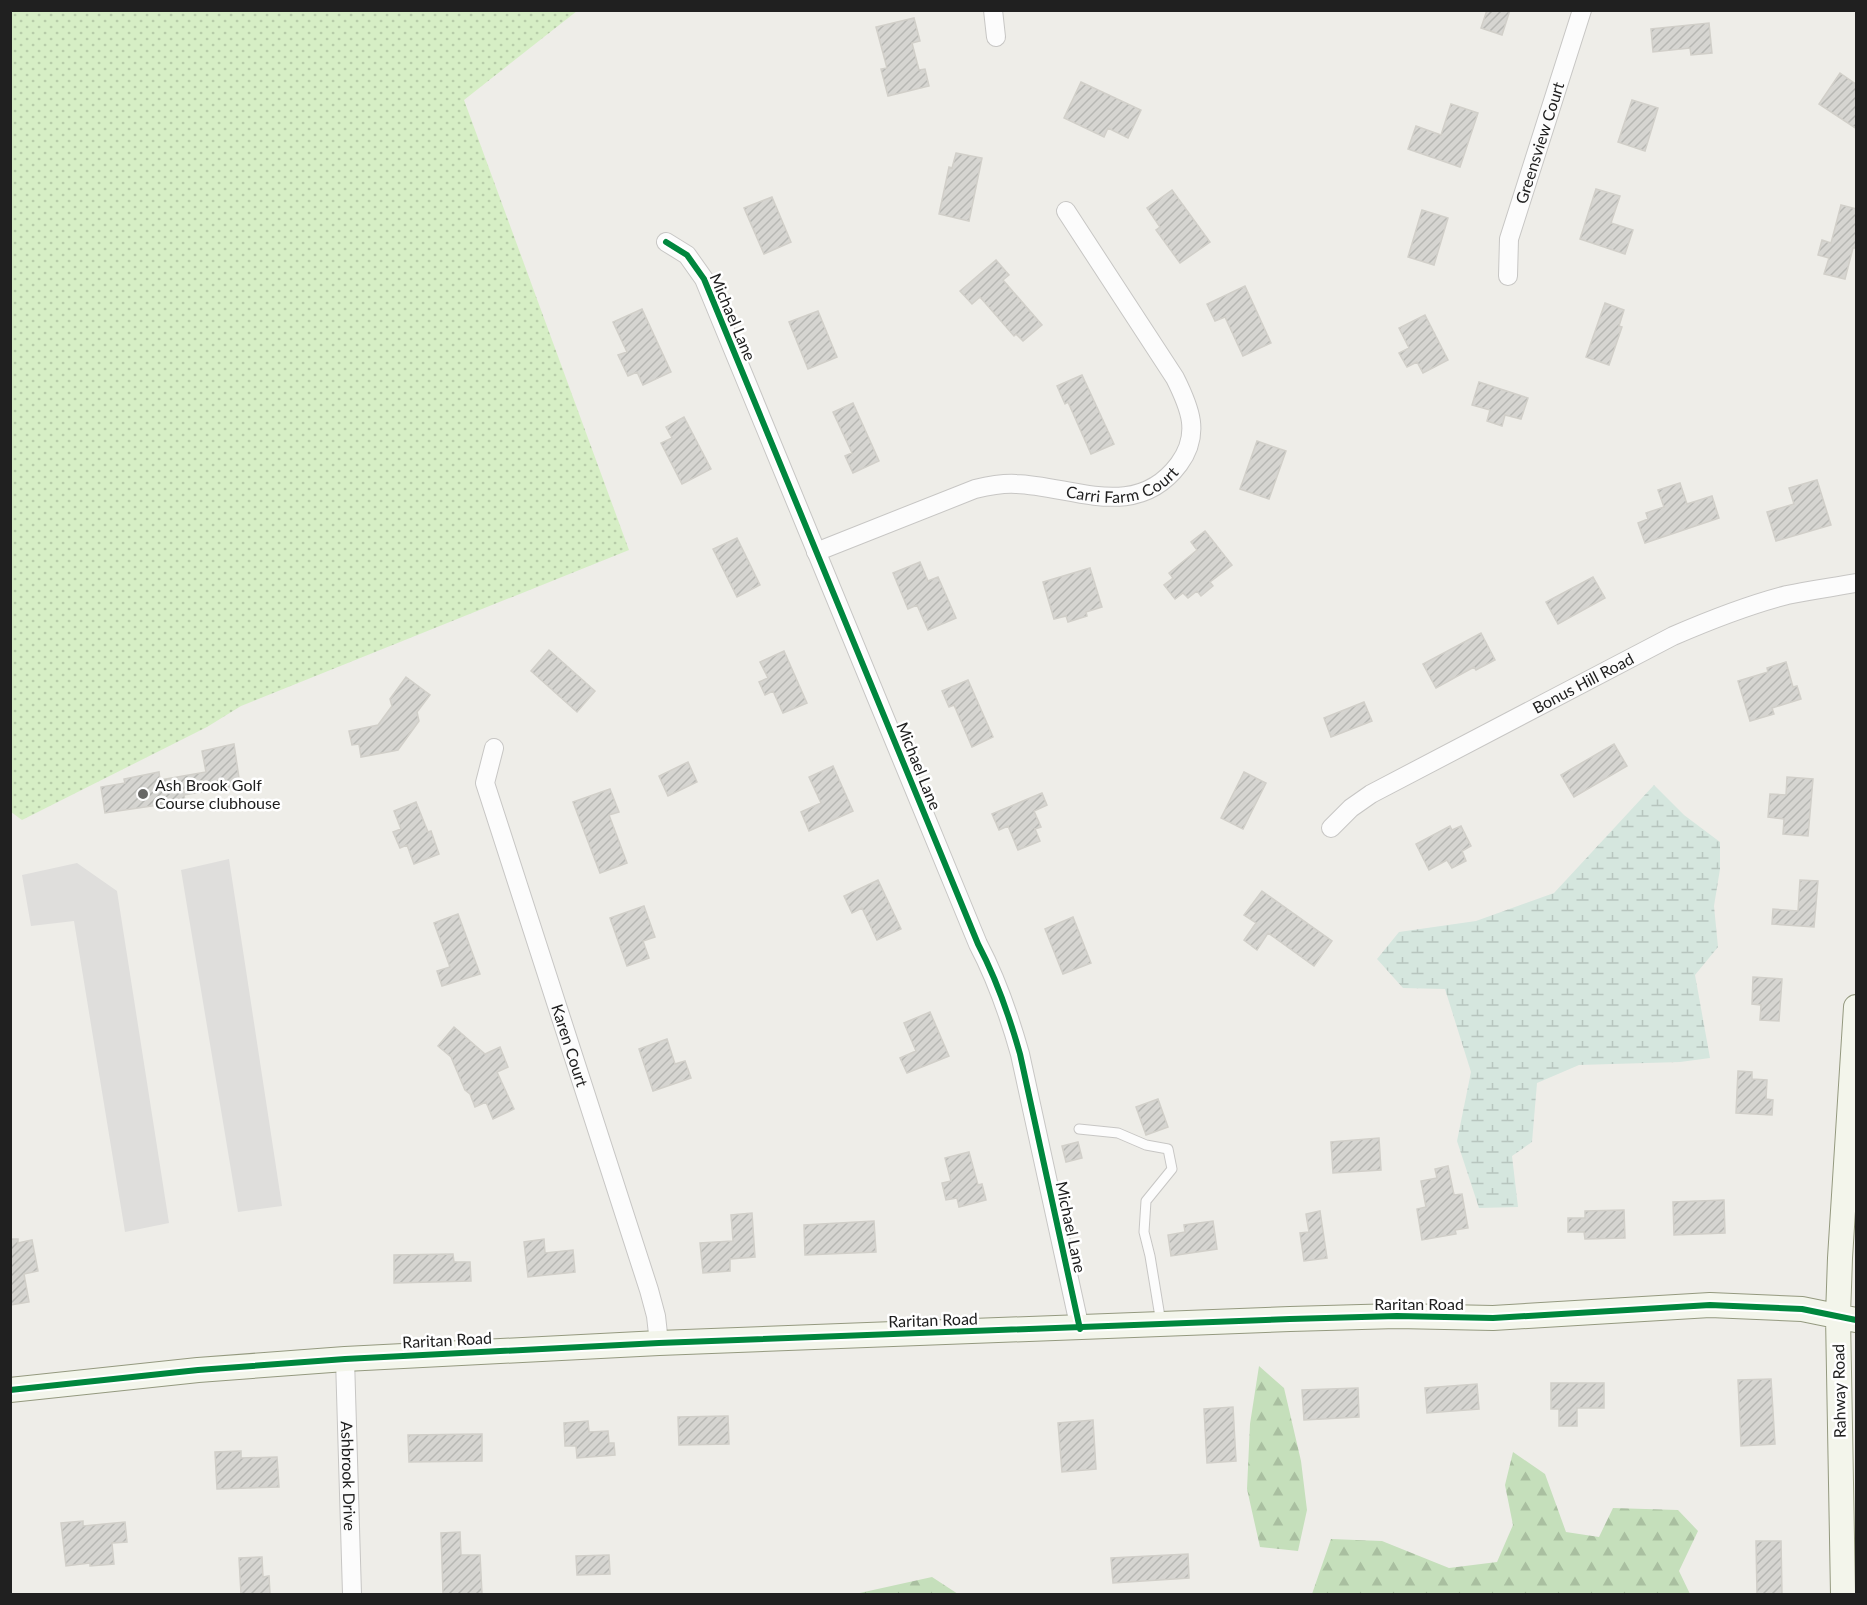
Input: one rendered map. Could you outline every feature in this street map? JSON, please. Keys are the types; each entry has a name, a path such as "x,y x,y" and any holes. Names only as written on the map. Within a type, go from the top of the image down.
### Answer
{"street":[{"path":"993,10 996,37"},
{"name":"Greensview Court","path":"1508,276 1509,239 1582,10"},
{"name":"Carri Farm Court","path":"816,552 975,489 994,485 1015,484 1113,498 1133,495 1164,481 1187,454 1192,439 1187,402 1179,386 1066,211"},
{"name":"Michael Lane","path":"666,242 687,255 704,279 978,944 994,975 1009,1013 1080,1329"},
{"name":"Bonus Hill Road","path":"1331,828 1351,808 1371,794 1673,636 1714,618 1755,604 1789,595 1857,583"},
{"name":"Karen Court","path":"494,748 485,783 649,1290 656,1316 659,1343"},
{"name":"Rahway Road","path":"1843,1594 1847,1318 1840,1258 1857,1007"},
{"name":"Raritan Road","path":"10,1390 198,1370 345,1359 659,1343 1397,1316 1493,1318 1710,1305 1802,1309 1847,1318"},
{"name":"Ashbrook Drive","path":"345,1359 352,1594"}],"lane":[{"path":"1079,1129 1118,1133 1146,1145 1168,1149 1172,1169 1146,1201 1144,1232 1161,1325"}],"green space":[{"path":"11,10 577,11 464,100 629,550 241,706 207,727 22,820 11,812"},
{"path":"1654,785 1684,815 1720,842 1720,869 1714,906 1718,947 1695,975 1710,1058 1680,1062 1579,1065 1537,1083 1532,1142 1512,1156 1518,1207 1479,1208 1457,1141 1471,1072 1445,989 1403,988 1377,959 1399,932 1476,921 1554,893"},
{"path":"1259,1366 1284,1388 1301,1461 1307,1510 1298,1551 1260,1547 1247,1489 1250,1424"},
{"path":"1513,1452 1545,1474 1566,1532 1599,1537 1613,1508 1678,1510 1698,1531 1679,1571 1690,1594 1312,1594 1331,1539 1382,1541 1449,1568 1497,1562 1513,1525 1505,1485"},
{"path":"932,1577 958,1594 855,1594"}],"shaded area":[{"path":"229,859 282,1206 238,1212 181,870"},
{"path":"77,863 117,891 169,1223 125,1232 74,921 31,926 22,875"}],"building":[{"path":"1487,10 1510,10 1502,35 1481,28"},
{"path":"914,18 920,41 912,43 919,70 925,69 929,86 888,96 881,69 887,68 876,27"},
{"path":"1709,23 1712,53 1691,55 1690,48 1653,52 1651,29"},
{"path":"1840,73 1857,85 1857,129 1819,104"},
{"path":"1081,82 1141,110 1128,138 1108,128 1104,137 1064,118"},
{"path":"1632,100 1658,108 1645,151 1618,142"},
{"path":"1451,104 1478,113 1460,167 1408,149 1416,126 1441,135"},
{"path":"956,153 982,158 969,221 939,214 949,167 952,168"},
{"path":"1596,189 1620,196 1611,223 1633,230 1625,254 1580,239"},
{"path":"1172,190 1210,242 1180,263 1156,230 1160,227 1147,208"},
{"path":"772,197 791,242 764,254 744,208"},
{"path":"1841,205 1857,209 1857,248 1853,248 1845,279 1824,274 1829,258 1818,255 1822,240 1831,243"},
{"path":"1422,210 1448,218 1434,265 1408,257"},
{"path":"996,260 1009,275 1003,280 1042,325 1023,341 1016,334 1014,336 980,297 972,304 960,291"},
{"path":"1245,286 1271,343 1243,356 1225,317 1215,321 1207,304"},
{"path":"1605,303 1624,310 1619,326 1622,327 1609,365 1586,357"},
{"path":"642,309 671,372 643,385 637,372 628,376 618,355 627,352 613,322"},
{"path":"818,311 837,357 808,369 789,322"},
{"path":"1425,315 1448,360 1423,373 1417,362 1407,367 1399,353 1409,348 1399,328"},
{"path":"1082,375 1114,444 1091,454 1068,402 1065,404 1057,386"},
{"path":"1479,382 1528,398 1521,419 1505,415 1502,426 1487,421 1490,410 1472,405"},
{"path":"853,403 879,461 853,473 845,456 852,453 833,412"},
{"path":"684,417 711,469 682,484 661,443 672,438 666,427"},
{"path":"1257,441 1286,451 1269,499 1240,489"},
{"path":"1817,480 1831,525 1776,541 1767,512 1794,504 1789,488"},
{"path":"1680,483 1687,504 1712,496 1719,518 1645,543 1638,523 1648,519 1646,513 1664,507 1658,490"},
{"path":"1205,531 1232,565 1210,582 1213,586 1201,596 1197,591 1188,598 1183,593 1175,599 1164,585 1173,578 1169,573 1197,550 1191,542"},
{"path":"737,538 760,585 737,597 713,549"},
{"path":"920,562 928,581 938,577 956,618 928,630 917,605 908,609 893,573"},
{"path":"1090,568 1102,607 1086,612 1087,616 1068,622 1066,616 1054,619 1043,582"},
{"path":"1593,577 1605,598 1558,624 1546,602"},
{"path":"1481,633 1495,660 1476,670 1474,667 1436,688 1423,664"},
{"path":"549,650 595,691 577,712 531,671"},
{"path":"784,651 807,703 783,713 773,691 765,695 759,682 768,678 760,662"},
{"path":"1786,662 1793,687 1797,686 1801,699 1772,708 1774,714 1750,721 1738,681 1768,672 1767,668"},
{"path":"406,677 430,695 417,712 419,721 398,750 361,757 359,744 352,745 349,731 378,725 392,706 390,699"},
{"path":"968,680 993,737 972,747 954,705 949,707 942,691"},
{"path":"1364,702 1372,721 1331,737 1324,718"},
{"path":"234,744 240,785 184,795 185,801 105,813 101,787 125,783 124,779 159,772 160,780 206,772 202,751"},
{"path":"1614,744 1627,766 1574,797 1561,775"},
{"path":"688,762 697,782 668,796 659,776"},
{"path":"833,766 853,811 809,831 801,812 821,803 809,777"},
{"path":"1244,772 1266,783 1243,829 1221,818"},
{"path":"1787,777 1813,779 1808,836 1783,834 1784,819 1768,817 1770,794 1786,795"},
{"path":"610,789 619,812 609,815 627,863 600,873 573,802"},
{"path":"1042,793 1047,805 1034,811 1041,827 1035,829 1040,841 1018,850 1008,826 999,830 992,814"},
{"path":"416,802 428,832 431,831 439,854 414,864 407,845 400,848 393,832 401,829 394,811"},
{"path":"1450,826 1452,830 1461,826 1471,846 1462,851 1466,861 1452,868 1447,860 1429,870 1416,844"},
{"path":"878,880 901,929 877,940 862,908 852,913 844,896"},
{"path":"1800,880 1818,881 1814,927 1772,924 1773,909 1798,911"},
{"path":"1262,891 1332,941 1314,966 1268,933 1257,950 1244,940 1256,923 1244,915"},
{"path":"644,906 655,937 643,941 649,958 627,966 610,918"},
{"path":"458,914 480,974 442,986 437,971 450,967 434,923"},
{"path":"1073,917 1091,963 1063,974 1045,929"},
{"path":"1753,977 1782,979 1779,1021 1760,1020 1761,1005 1752,1004"},
{"path":"930,1012 949,1056 907,1073 900,1058 916,1051 904,1023"},
{"path":"454,1027 485,1054 500,1047 508,1067 497,1072 514,1109 493,1119 486,1102 475,1107 451,1057 438,1046"},
{"path":"667,1039 675,1064 685,1061 691,1078 653,1091 639,1049"},
{"path":"1738,1071 1752,1072 1752,1079 1767,1080 1766,1099 1773,1100 1772,1115 1736,1113"},
{"path":"1158,1099 1168,1127 1146,1135 1136,1107"},
{"path":"1379,1138 1381,1170 1333,1173 1331,1142"},
{"path":"1078,1142 1082,1158 1066,1162 1062,1146"},
{"path":"969,1152 978,1185 982,1184 986,1200 959,1207 957,1198 946,1200 942,1183 951,1181 945,1158"},
{"path":"1448,1166 1454,1195 1462,1194 1468,1228 1455,1230 1456,1234 1422,1240 1417,1209 1426,1207 1421,1181 1437,1178 1435,1169"},
{"path":"1724,1200 1725,1233 1674,1235 1673,1202"},
{"path":"1624,1210 1625,1238 1585,1239 1584,1232 1568,1232 1568,1218 1585,1218 1585,1211"},
{"path":"1320,1211 1327,1258 1304,1261 1300,1233 1309,1232 1306,1214"},
{"path":"752,1213 755,1257 730,1259 730,1271 703,1273 700,1243 733,1241 731,1215"},
{"path":"874,1221 876,1252 805,1255 804,1225"},
{"path":"1213,1221 1217,1249 1171,1256 1168,1235 1185,1232 1184,1225"},
{"path":"10,1239 18,1239 18,1243 32,1240 38,1271 24,1274 29,1302 10,1305"},
{"path":"544,1239 545,1253 573,1250 575,1272 528,1277 524,1242"},
{"path":"453,1254 454,1262 470,1262 471,1281 394,1283 394,1255"},
{"path":"1771,1379 1775,1444 1741,1446 1738,1380"},
{"path":"1551,1383 1604,1383 1604,1408 1577,1408 1577,1426 1559,1426 1559,1409 1551,1409"},
{"path":"1477,1384 1479,1409 1427,1413 1425,1388"},
{"path":"1358,1388 1359,1417 1304,1420 1302,1390"},
{"path":"1233,1407 1236,1461 1207,1463 1204,1409"},
{"path":"728,1416 729,1444 679,1445 678,1417"},
{"path":"1093,1420 1096,1469 1062,1472 1058,1423"},
{"path":"588,1421 589,1432 608,1431 609,1443 614,1443 615,1455 577,1458 576,1446 565,1446 564,1423"},
{"path":"482,1434 482,1461 409,1462 408,1435"},
{"path":"241,1451 241,1458 277,1457 279,1487 217,1489 215,1452"},
{"path":"83,1521 83,1526 125,1522 127,1542 112,1543 114,1564 90,1566 90,1563 66,1566 61,1523"},
{"path":"460,1532 461,1555 480,1555 482,1594 443,1594 441,1533"},
{"path":"1756,1541 1781,1541 1782,1594 1757,1594"},
{"path":"1188,1554 1189,1578 1113,1583 1111,1558"},
{"path":"609,1555 610,1574 577,1575 576,1556"},
{"path":"262,1557 263,1577 269,1576 270,1594 241,1594 239,1558"}],"cycle path":[{"path":"666,242 687,255 704,279 1002,998 1020,1054 1080,1329"},
{"path":"10,1390 198,1370 345,1359 659,1343 1290,1319 1397,1316 1493,1318 1710,1305 1802,1309 1856,1320"}],"place":[{"name":"Ash Brook Golf Course clubhouse","path":"143,794"}]}
